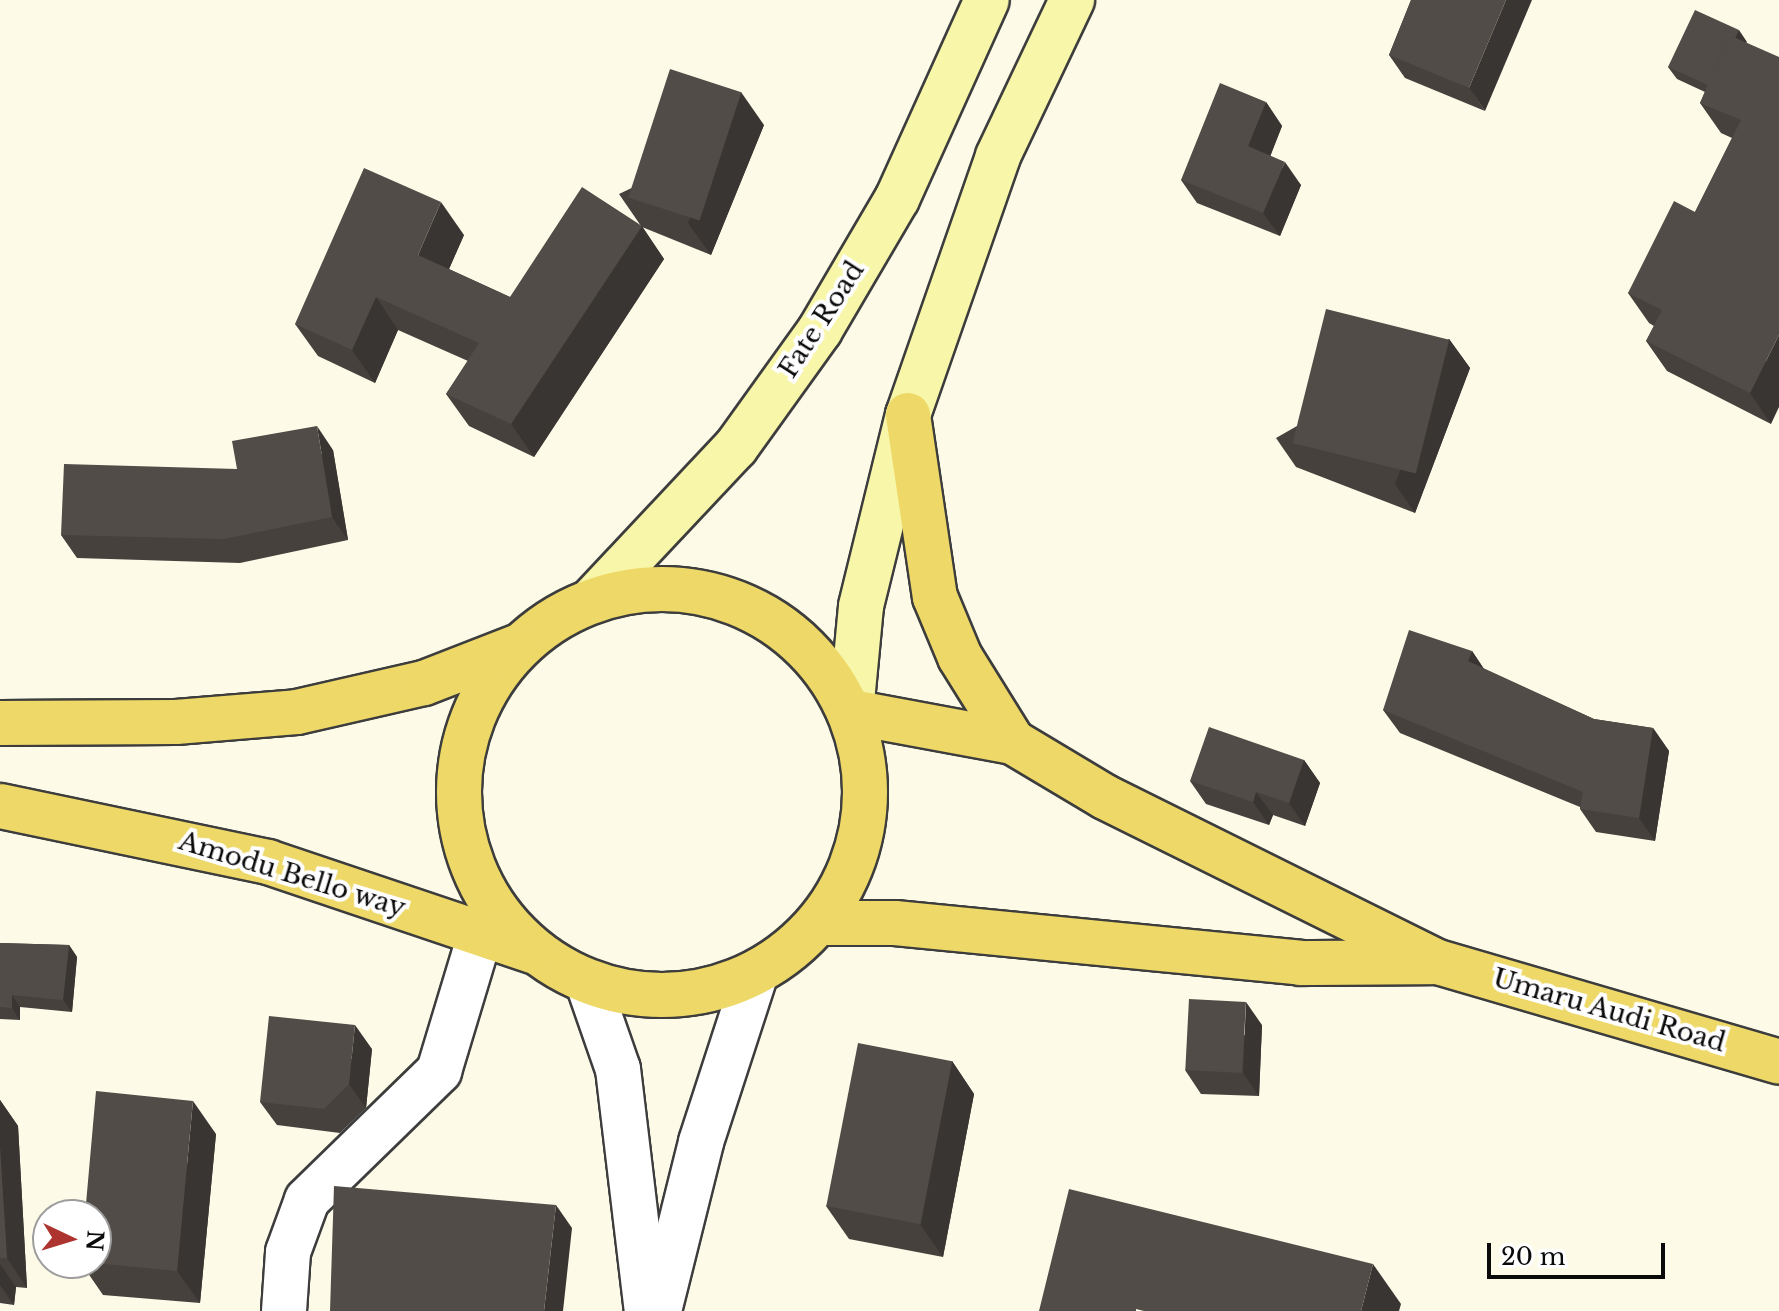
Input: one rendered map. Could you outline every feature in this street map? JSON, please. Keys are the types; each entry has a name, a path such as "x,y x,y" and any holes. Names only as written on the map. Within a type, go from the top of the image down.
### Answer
{"main road":[{"path":"908,415 935,597 960,657 1013,742"},
{"path":"0,723 176,722 297,712 424,683 517,647 594,598 657,587 721,595 778,623 836,680 851,712 864,768 856,850 818,923 756,973 702,993 644,996 588,983 533,951 495,909 469,858 458,803 463,746 483,693 517,647"},
{"path":"851,712 1013,742 1105,797 1438,962"},
{"name":"Amodu Bello way","path":"0,806 268,862 533,951"},
{"path":"818,923 895,923 1300,963 1438,962"},
{"name":"Umaru Audi Road","path":"1438,962 1779,1062"}],"street":[{"name":"Fate Road","path":"594,598 736,447 820,330 897,199 987,0"},
{"path":"851,712 861,606 908,415 959,257 1037,71 1072,0"},
{"path":"284,1311 288,1252 307,1200 439,1071 480,935"},
{"path":"659,1311 701,1142 756,973"},
{"path":"588,983 618,1069 647,1311"}],"building":[{"path":"1411,0 1506,0 1469,88 1389,55"},
{"path":"1695,10 1739,30 1735,38 1729,35 1708,85 1668,67"},
{"path":"1729,35 1779,57 1779,335 1750,393 1646,341 1662,310 1628,293 1674,201 1695,212 1741,120 1700,103"},
{"path":"670,69 741,92 700,221 628,197"},
{"path":"1220,83 1266,102 1248,146 1285,162 1263,213 1181,180"},
{"path":"364,168 441,202 418,255 510,297 582,187 642,226 511,424 446,394 479,343 376,297 352,350 295,324"},
{"path":"1326,309 1449,340 1416,474 1293,443"},
{"path":"317,426 332,517 224,539 61,535 64,464 237,469 232,441"},
{"path":"1409,630 1472,651 1468,661 1594,719 1653,728 1639,818 1580,809 1583,792 1383,710"},
{"path":"1209,727 1304,760 1289,803 1256,792 1253,802 1190,781"},
{"path":"0,943 69,945 63,1000 12,995 12,1008 0,1007"},
{"path":"1189,999 1246,1002 1242,1073 1185,1070"},
{"path":"269,1016 355,1025 349,1084 324,1109 260,1102"},
{"path":"858,1043 952,1061 921,1224 826,1206"},
{"path":"96,1091 193,1101 177,1271 112,1265 112,1199 86,1199"},
{"path":"0,1147 7,1258 0,1258"},
{"path":"334,1186 556,1205 544,1311 330,1311"},
{"path":"1069,1189 1373,1264 1361,1311 1039,1311"}]}
